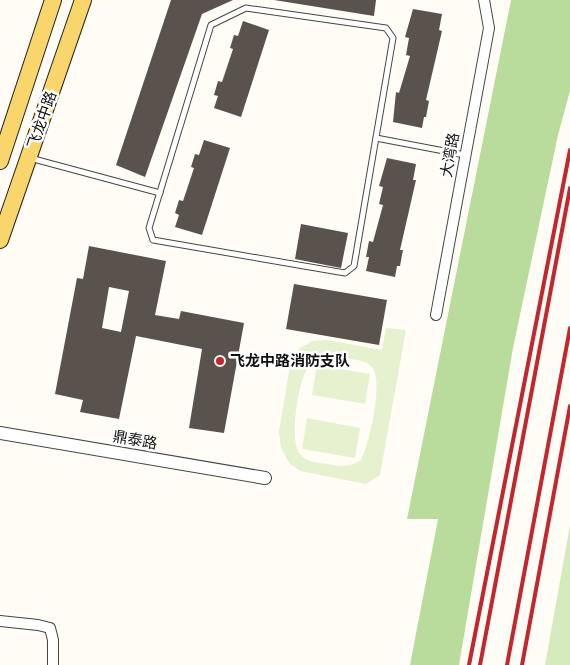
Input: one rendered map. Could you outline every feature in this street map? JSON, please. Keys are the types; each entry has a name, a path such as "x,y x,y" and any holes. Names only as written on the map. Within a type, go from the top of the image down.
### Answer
{"main road":[{"name":"飞龙中路","path":"1,156 53,0"},
{"name":"飞龙中路","path":"0,240 83,0"}],"street":[{"name":"大湾路","path":"436,315 488,28 484,0"},
{"name":"鼎泰路","path":"0,433 265,478"},
{"path":"0,622 38,625 50,628 54,640 53,665"}],"lane":[{"path":"246,8 386,28 393,38 376,138 354,266 346,273 153,240 149,228 211,25 246,8"},
{"path":"376,138 465,155"},
{"path":"28,158 160,193"}],"green space":[{"path":"511,0 570,0 570,91 558,135 513,348 459,665 410,665 438,519 407,519"},
{"path":"386,328 406,330 380,475 366,484 300,471 289,463 281,448 279,431 291,360 300,348 312,341 327,340 382,350","holes":["334,357 367,363 375,373 376,397 368,441 361,460 345,466 317,463 306,459 300,454 295,436 299,393 307,369 312,362 322,358"]},
{"path":"317,365 370,374 365,404 312,395"},
{"path":"307,418 360,428 355,458 302,449"},
{"path":"570,525 570,665 545,665"}],"building":[{"path":"171,0 233,0 202,14 145,177 116,165"},
{"path":"274,0 376,0 374,16"},
{"path":"413,9 442,14 439,30 442,31 426,100 429,101 422,128 393,122 396,92 399,93 410,56 406,55 409,38 405,37"},
{"path":"243,21 269,30 241,117 214,108 218,96 214,95 218,81 222,82 233,49 230,48 234,35 238,36"},
{"path":"204,140 230,148 202,235 175,227 179,215 175,213 179,200 183,201 194,168 191,167 195,154 199,155"},
{"path":"387,158 416,164 413,180 416,180 400,250 403,250 400,266 397,266 395,277 366,271 369,257 366,257 369,241 373,242 383,205 379,204 383,187 379,186"},
{"path":"301,224 348,233 341,268 295,259"},
{"path":"89,246 166,261 155,315 179,319 181,311 244,323 224,433 189,428 202,349 136,336 119,419 80,412 83,400 55,394 77,278 83,279","holes":["109,287 129,291 121,332 102,328"]},
{"path":"294,284 387,300 379,345 286,329"}],"railway":[{"path":"469,665 570,150"},
{"path":"480,665 570,188"},
{"path":"507,665 570,328"},
{"path":"522,665 570,406"}],"place":[{"name":"飞龙中路消防支队","path":"220,361"}]}
